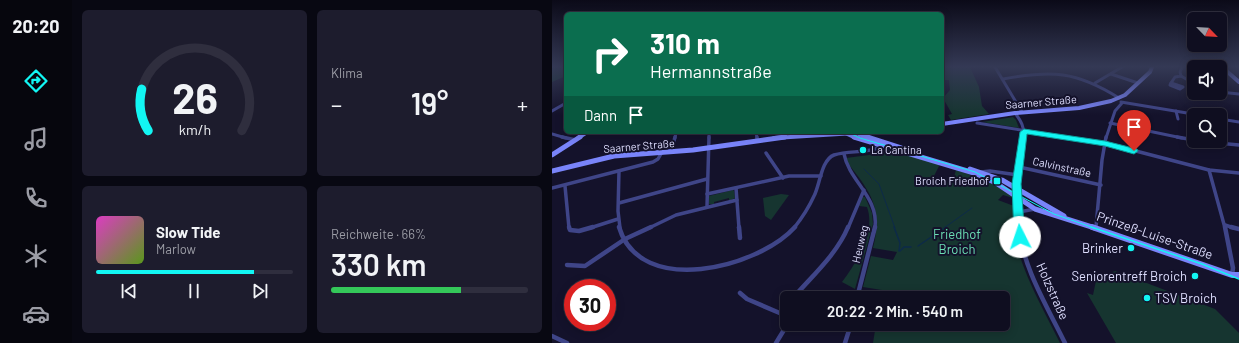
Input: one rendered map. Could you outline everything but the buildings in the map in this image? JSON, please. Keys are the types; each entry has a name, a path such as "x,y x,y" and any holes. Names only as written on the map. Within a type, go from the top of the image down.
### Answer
{"main road":[{"name":"Saarner Straße","path":"944,124 1022,112 1079,108 1119,100 1138,83"},
{"path":"552,155 584,134"},
{"name":"Saarner Straße","path":"552,171 606,157 671,152 757,140 821,134"},
{"name":"Prinzeß-Luise-Straße","path":"847,134 974,173 996,183 1035,208 1235,275 1239,280"},
{"name":"Prinzeß-Luise-Straße","path":"857,134 884,145 980,172 1002,180 1017,190 1070,219"}],"street":[{"path":"1005,83 1022,112"},
{"path":"1096,83 1119,100 1187,113"},
{"path":"1227,93 1239,94"},
{"path":"1114,95 1124,96"},
{"name":"Calvinstraße","path":"1096,228 1105,144 1110,123 1119,100"},
{"path":"552,111 564,104"},
{"path":"1176,111 1178,119"},
{"path":"1015,113 1021,121 1024,132"},
{"path":"1227,120 1239,122"},
{"path":"977,123 1024,132 1105,144 1210,170 1239,173"},
{"path":"1110,123 1187,139"},
{"name":"Holzstraße","path":"1024,132 1017,190 1020,237 1037,287 1065,343"},
{"path":"552,134 576,140"},
{"path":"671,152 676,134"},
{"path":"707,206 709,134"},
{"path":"756,134 757,140"},
{"path":"1227,144 1239,145"},
{"path":"619,171 618,219 620,230 625,240 644,257 665,267 701,270 729,265 757,255 784,237 802,217 811,203 824,166 831,157 837,154 863,153 884,145"},
{"path":"552,188 565,186 656,161 662,152"},
{"path":"766,153 783,178"},
{"name":"Heuweg","path":"844,154 847,164 872,203 875,214 875,226 859,291"},
{"name":"Calvinstraße","path":"1019,167 1101,185"},
{"path":"1210,170 1225,225 1235,275"},
{"path":"980,172 990,171 1018,175"},
{"path":"707,194 795,176 821,176"},
{"path":"619,203 707,179"},
{"path":"565,186 570,230 579,231 618,219"},
{"path":"736,188 740,238"},
{"path":"799,291 824,263 842,239 852,221 864,190"},
{"path":"567,265 585,266 625,240 676,215 707,206 737,200"},
{"path":"1019,212 1035,208"},
{"path":"1225,225 1239,229"},
{"path":"740,293 747,299 780,313"},
{"path":"776,343 783,331"},
{"path":"845,343 848,331"},
{"path":"552,336 567,343"}],"green space":[{"path":"949,83 977,83 982,106 989,114 951,120 948,115 952,114 944,100 944,97 950,90"},
{"path":"1013,117 1019,128 982,122"},
{"name":"Friedhof Broich","path":"884,149 940,164 933,178 952,184 956,170 979,177 1008,192 1013,198 1003,195 998,200 1014,206 1013,230 1022,262 1033,290 1060,343 873,343 875,331 1010,331 1010,291 888,291 863,287 871,256 893,260 897,252 873,248 877,222 873,201 862,182 846,161 846,158 869,155"},
{"path":"733,190 735,198 729,201 729,198 714,202 714,204 709,204 709,196"},
{"path":"781,194 789,195 771,220 765,216 763,198"},
{"path":"863,197 865,197 872,213 873,224 855,289 842,282 859,256 867,236 869,217 867,207 859,206"},
{"path":"1115,271 1215,309 1239,333 1239,343 1116,343 1087,293 1093,295 1097,276 1101,277"}],"waterway":[{"path":"864,169 879,184 895,228"},
{"path":"944,228 972,208"},
{"path":"894,227 900,243 899,251"},
{"path":"918,246 946,227"},
{"path":"900,251 904,247 911,247"}],"tram line":[{"path":"851,134 860,138 975,172 1054,214 1094,228"},
{"path":"1094,228 1202,264 1239,279"}],"place":[{"name":"La Cantina","path":"863,150"},
{"name":"Broich Friedhof","path":"997,181"},
{"name":"Brinker","path":"1131,248"},
{"name":"Seniorentreff Broich","path":"1195,276"},
{"name":"TSV Broich","path":"1147,298"}],"route":[{"path":"1020,237 1018,223 1019,204 1016,184 1024,132 1105,144 1134,151"}]}
